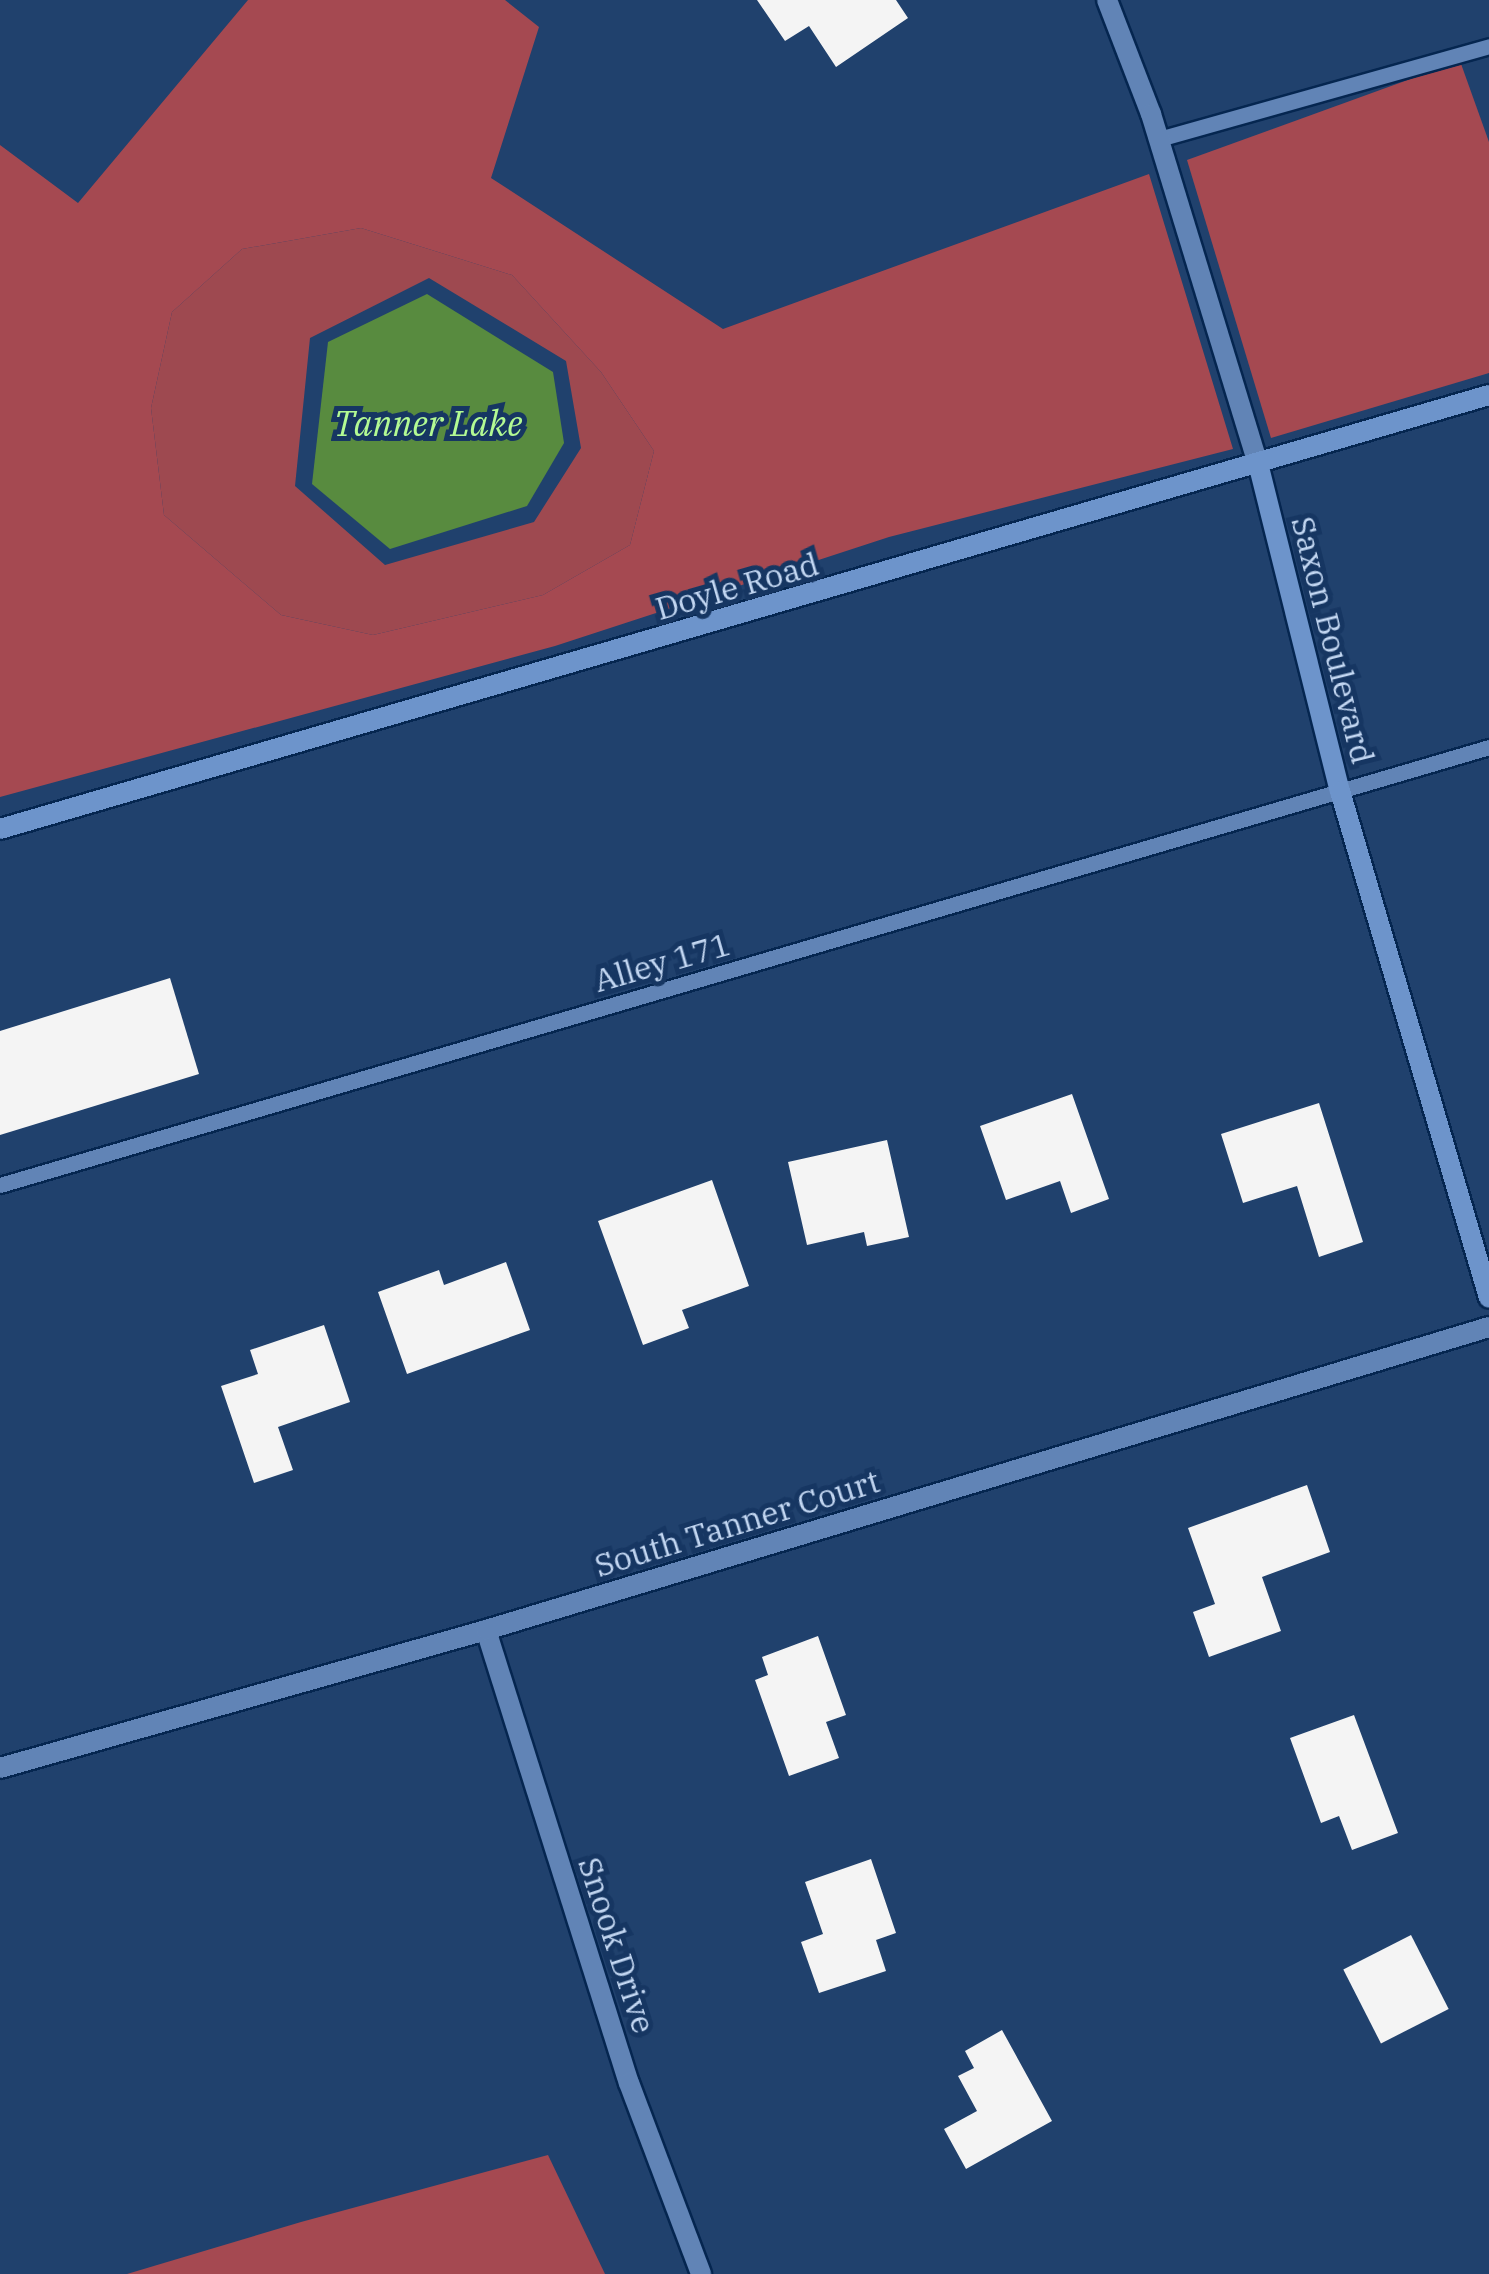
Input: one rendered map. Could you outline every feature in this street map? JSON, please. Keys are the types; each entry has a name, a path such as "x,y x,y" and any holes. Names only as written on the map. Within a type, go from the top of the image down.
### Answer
{"main road":[{"name":"Doyle Road","path":"0,828 1489,394"},
{"name":"Saxon Boulevard","path":"1258,463 1340,792 1489,1298"}],"street":[{"name":"Saxon Boulevard","path":"1106,0 1160,139 1258,463"},
{"name":"South Tanner Court","path":"0,1768 486,1630 1489,1326"},
{"name":"Snook Drive","path":"486,1630 630,2083 701,2274"}],"lane":[{"path":"1160,139 1489,46"},
{"name":"Alley 171","path":"0,1185 1489,747"}],"shaded area":[{"path":"248,0 505,0 539,27 491,178 723,329 1149,174 1233,449 889,537 555,646 0,797 0,145 78,203","holes":["361,228 512,275 601,372 654,451 630,545 543,595 373,635 281,615 164,515 151,408 172,312 242,249"]},
{"path":"1460,61 1489,142 1489,373 1271,438 1187,160"},
{"path":"361,228 512,275 601,372 654,451 630,545 543,595 373,635 281,615 164,515 151,408 172,312 242,249","holes":["429,278 566,361 581,448 534,522 385,565 295,486 310,338"]},
{"path":"548,2155 605,2274 127,2274 301,2222"}],"water":[{"name":"Tanner Lake","path":"427,294 553,372 564,443 527,506 390,549 312,484 328,342"}],"building":[{"path":"757,0 896,0 908,18 836,67 809,26 785,41"},
{"path":"170,978 199,1074 0,1135 0,1031"},
{"path":"1072,1094 1109,1199 1071,1213 1060,1181 1006,1200 980,1126"},
{"path":"1319,1103 1363,1242 1319,1257 1297,1186 1243,1203 1221,1134"},
{"path":"887,1140 909,1237 867,1246 864,1232 807,1245 788,1162"},
{"path":"712,1180 749,1286 682,1310 689,1328 643,1345 598,1221"},
{"path":"506,1262 530,1330 407,1374 378,1292 439,1270 444,1285"},
{"path":"324,1325 350,1402 278,1427 293,1470 254,1483 221,1386 258,1374 250,1350"},
{"path":"1307,1485 1330,1552 1262,1577 1281,1631 1209,1657 1193,1612 1215,1604 1188,1528"},
{"path":"818,1636 846,1715 826,1722 839,1758 789,1776 755,1680 768,1675 762,1657"},
{"path":"1354,1715 1398,1833 1352,1850 1339,1816 1321,1823 1290,1738"},
{"path":"871,1859 896,1933 876,1940 886,1971 819,1993 801,1942 823,1934 805,1882"},
{"path":"1411,1935 1449,2009 1381,2043 1343,1970"},
{"path":"1002,2030 1052,2121 966,2169 944,2129 977,2111 958,2076 974,2068 965,2051"}]}
